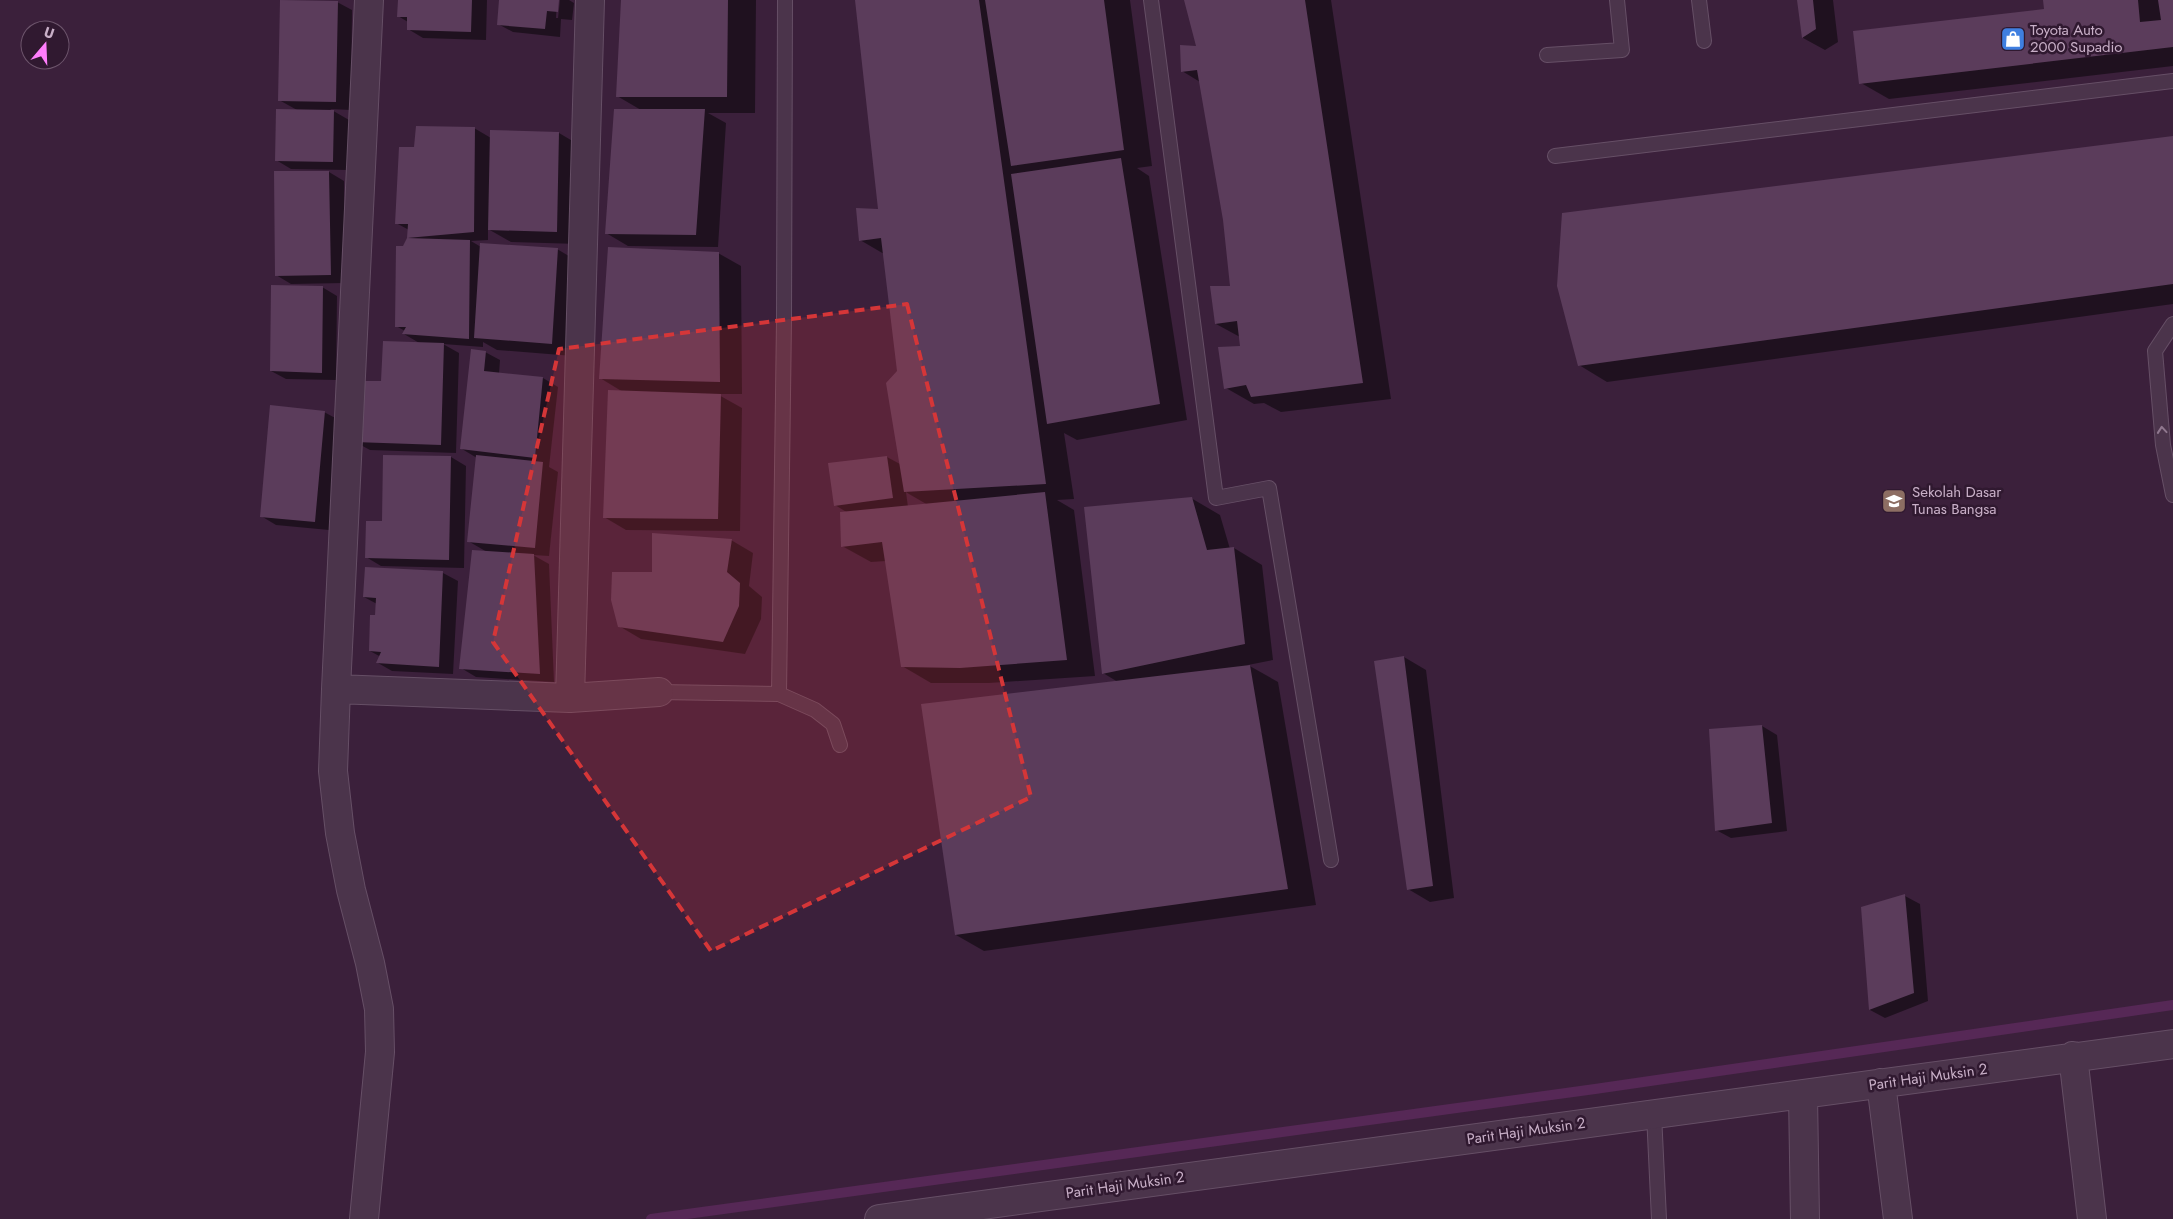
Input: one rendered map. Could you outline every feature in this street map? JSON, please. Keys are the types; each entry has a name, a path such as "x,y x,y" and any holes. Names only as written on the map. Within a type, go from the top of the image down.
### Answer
{"street":[{"path":"364,1219 380,1052 379,1009 370,963 351,890 340,833 334,771 336,689 369,0"},
{"path":"570,698 590,0"},
{"path":"336,689 570,698 659,692"},
{"name":"Parit Haji Muksin 2","path":"880,1219 2073,1056 2173,1044"},
{"path":"2073,1056 2092,1219"},
{"path":"1882,1083 1898,1219"},
{"path":"1803,1094 1805,1219"}],"lane":[{"path":"779,694 784,320 785,0"},
{"path":"1151,0 1216,498 1269,488 1331,860"},
{"path":"1547,55 1622,50 1617,0"},
{"path":"1699,0 1704,41"},
{"path":"1555,156 2173,81"},
{"path":"2173,324 2155,351 2163,445 2173,496"},
{"path":"659,692 779,694 815,710 833,724 840,745"},
{"path":"1654,1114 1659,1219"}],"highlighted area":[{"path":"907,304 1031,797 711,951 493,642 559,349"}],"building":[{"path":"280,0 338,1 336,102 278,101"},
{"path":"398,0 472,0 471,32 407,30 407,17 397,17"},
{"path":"499,0 559,0 558,12 547,11 545,29 497,25"},
{"path":"621,0 728,0 727,97 616,97"},
{"path":"855,0 979,0 1046,484 904,492 886,383 897,371 881,238 859,241 856,208 878,209"},
{"path":"985,0 1104,0 1124,150 1011,166"},
{"path":"1184,0 1305,0 1363,383 1251,397 1246,385 1224,389 1218,347 1240,346 1237,321 1215,324 1210,286 1230,286 1223,220 1197,70 1181,72 1180,45 1196,46"},
{"path":"1797,0 1813,0 1816,29 1802,38"},
{"name":"Toyota Auto 2000 Supadio","path":"2043,0 2138,0 2140,22 2161,20 2158,0 2173,0 2173,47 1859,84 1853,31 2044,9"},
{"path":"276,109 334,110 333,162 275,161"},
{"path":"614,109 705,109 696,235 605,234"},
{"path":"416,126 475,127 474,232 407,238 408,224 395,224 399,147 414,147"},
{"path":"490,130 559,132 557,232 488,230"},
{"path":"2173,136 2173,284 1578,366 1557,286 1562,213"},
{"path":"1121,158 1160,404 1047,424 1011,174"},
{"path":"274,171 329,171 331,275 275,276"},
{"path":"407,238 470,240 469,339 402,334 406,327 395,327 396,246 403,246"},
{"path":"480,243 558,248 552,344 474,338"},
{"path":"608,247 719,252 720,382 599,379"},
{"path":"271,285 323,286 322,373 270,371"},
{"path":"383,341 444,343 441,445 354,442 355,381 381,381"},
{"path":"471,349 486,351 484,371 543,377 535,458 460,449"},
{"path":"608,390 721,394 718,519 603,518"},
{"path":"270,405 325,411 315,522 260,517"},
{"path":"383,455 451,456 449,560 365,558 366,521 382,521"},
{"path":"476,455 543,462 535,548 467,542"},
{"path":"887,456 893,498 834,506 828,463"},
{"path":"1045,492 1067,660 960,668 901,667 882,542 841,547 840,512"},
{"path":"1192,497 1207,550 1234,547 1245,644 1102,674 1084,507"},
{"path":"652,533 732,539 727,572 740,583 739,606 723,642 618,627 611,600 612,572 652,572"},
{"path":"472,550 534,554 540,674 459,669"},
{"path":"365,567 443,571 439,667 376,663 381,652 369,651 370,615 375,615 376,598 363,597"},
{"path":"1404,656 1433,886 1407,890 1374,661"},
{"path":"1250,665 1288,889 955,935 921,704"},
{"path":"1762,725 1772,823 1715,831 1709,729"},
{"path":"1905,894 1914,993 1869,1010 1861,907"}],"waterway":[{"path":"651,1219 1595,1089 2173,1005"}],"place":[{"name":"Toyota Auto 2000 Supadio","path":"2013,39"},
{"name":"Sekolah Dasar Tunas Bangsa","path":"1894,501"}]}
